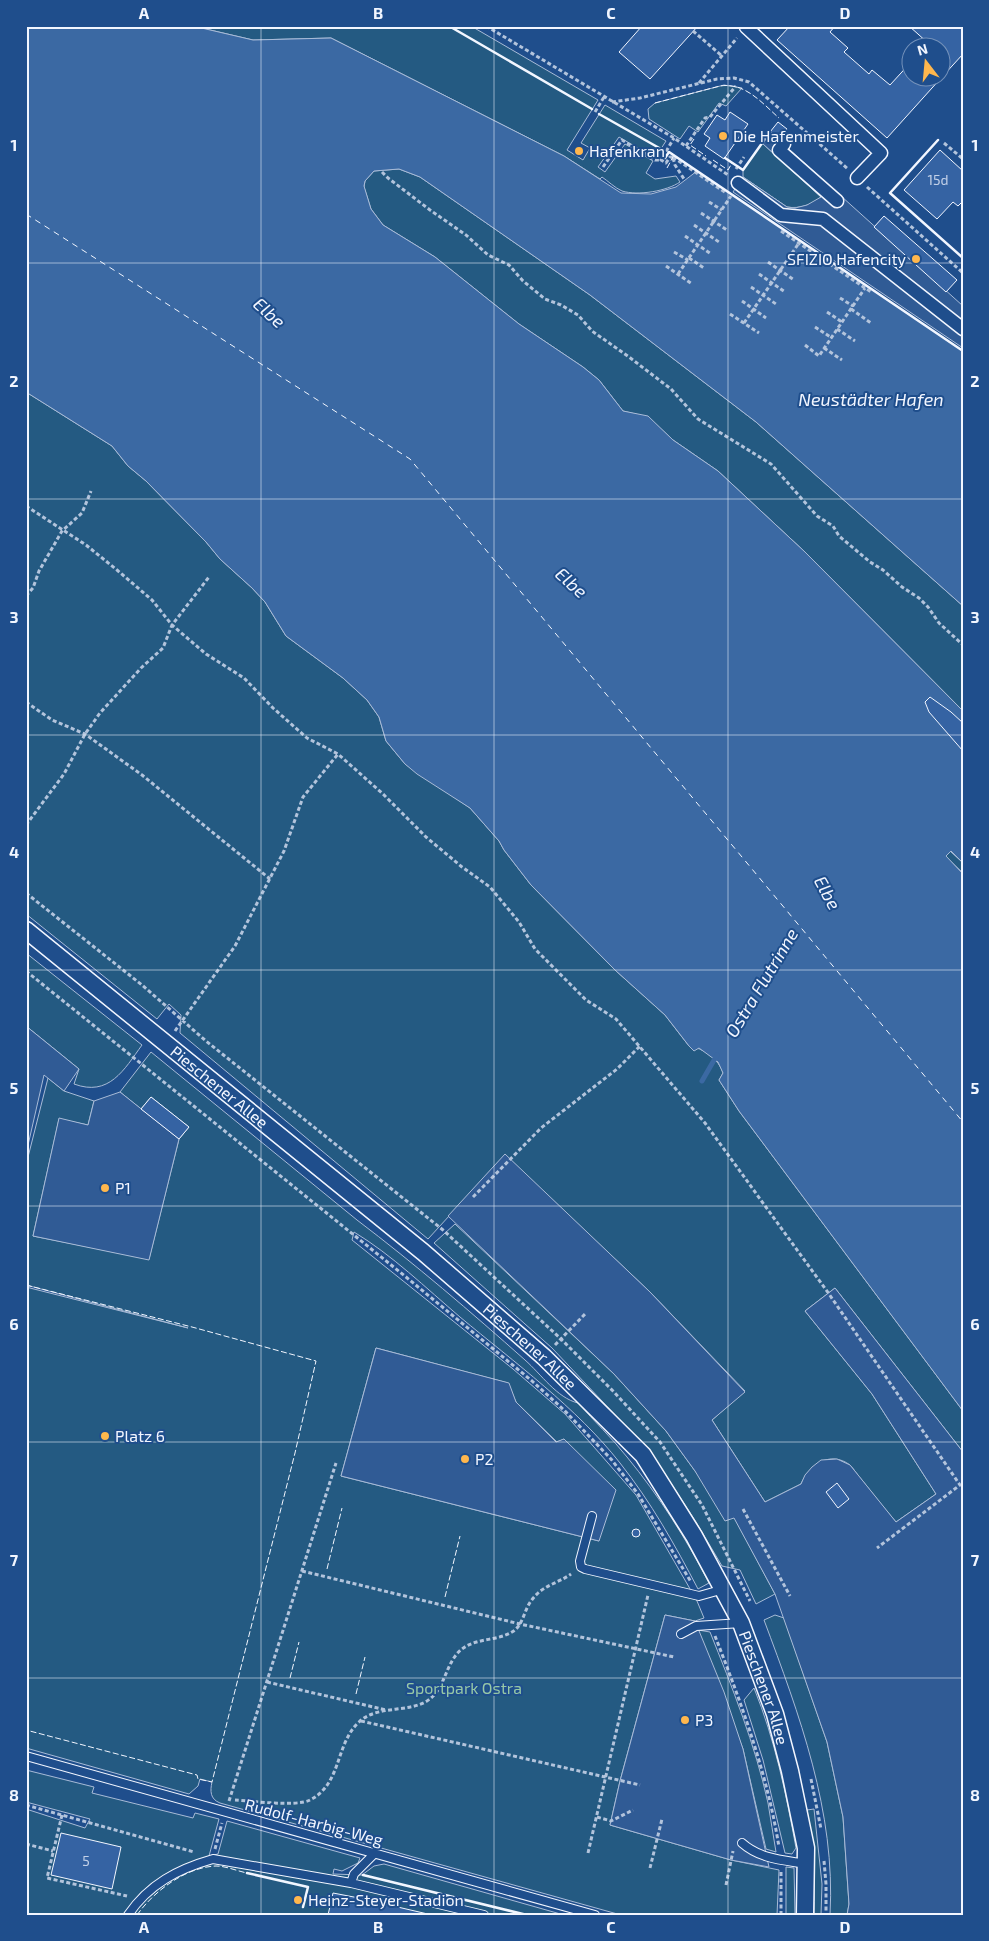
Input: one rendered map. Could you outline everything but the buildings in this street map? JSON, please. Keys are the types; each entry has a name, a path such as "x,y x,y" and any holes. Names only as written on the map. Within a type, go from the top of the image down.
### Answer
{"street":[{"path":"746,27 881,153 858,178"},
{"path":"784,144 779,150 839,198 823,219"},
{"path":"738,183 781,215 823,219 963,329"},
{"name":"Pieschener Allee","path":"26,930 423,1252 544,1357 643,1456 694,1536 741,1623 774,1714 790,1771 806,1848 805,1915"}],"lane":[{"path":"592,1516 580,1561 581,1567 699,1596 724,1590"},
{"path":"681,1634 696,1626 741,1623"},
{"name":"Rudolf-Harbig-Weg","path":"26,1756 595,1915"},
{"path":"739,1843 752,1852 781,1860 806,1864"},
{"path":"351,1883 354,1874 375,1853"},
{"path":"128,1915 152,1887 170,1875 214,1856 351,1883 484,1915"}],"path":[{"path":"486,26 674,138 738,183"},
{"path":"699,83 746,27"},
{"path":"693,31 722,56"},
{"path":"612,102 640,98 717,79 734,78 749,82 963,273"},
{"path":"686,146 705,118 710,117 736,86"},
{"path":"595,112 604,97"},
{"path":"661,160 674,138"},
{"path":"603,167 622,140 655,160 661,160 666,163 670,157 673,157"},
{"path":"944,143 963,159"},
{"path":"673,157 679,160"},
{"path":"673,157 675,165 684,179"},
{"path":"382,172 430,210 466,235 488,255 509,265 523,281 545,299 578,315 592,331 663,382 698,419 771,464 817,516 833,526 839,536 918,598 928,607 939,623 963,645"},
{"path":"678,274 731,196"},
{"path":"709,202 722,210"},
{"path":"702,213 727,230"},
{"path":"694,225 719,242"},
{"path":"686,236 711,254"},
{"path":"744,323 799,243"},
{"path":"674,252 704,268"},
{"path":"768,262 794,280"},
{"path":"666,266 692,284"},
{"path":"759,274 785,292"},
{"path":"751,287 776,304"},
{"path":"805,345 819,356 865,288"},
{"path":"840,298 871,323"},
{"path":"742,301 766,318"},
{"path":"827,312 842,322"},
{"path":"730,314 759,334"},
{"path":"815,327 832,338"},
{"path":"837,329 855,341"},
{"path":"824,348 842,360"},
{"path":"26,596 33,588 39,571 62,531 82,513 90,491"},
{"path":"26,506 86,545 152,600 172,625 206,654 244,678 273,708 307,738 338,754 383,794 426,837 490,887 519,922 535,949 586,1000 616,1019 705,1123 756,1192 829,1294 963,1489"},
{"path":"26,825 64,774 85,734 100,713 141,668 163,648 172,625 208,577"},
{"path":"26,702 52,720 85,734 142,775 270,879"},
{"path":"165,1043 182,1022 234,946 284,851 303,797 338,754"},
{"path":"26,893 142,985 182,1022 443,1230 561,1339 660,1442 702,1505 753,1606"},
{"path":"26,971 406,1277 564,1410 611,1459 638,1494 699,1596"},
{"path":"473,1197 541,1128 617,1070 640,1046"},
{"path":"544,1357 586,1313"},
{"path":"336,1463 230,1798 297,1803 308,1801 323,1792 333,1778 350,1732 360,1721 387,1710 426,1702 438,1692 455,1657 461,1649 469,1644 513,1632 520,1624 530,1603 539,1591 563,1580 581,1567"},
{"path":"877,1548 960,1485"},
{"path":"743,1509 790,1596"},
{"path":"302,1571 520,1624 674,1657"},
{"path":"588,1853 650,1585"},
{"path":"711,1625 755,1744 768,1794 781,1860 781,1915"},
{"path":"267,1682 387,1710"},
{"path":"360,1721 606,1779 640,1785"},
{"path":"809,1770 820,1818 822,1836"},
{"path":"26,1805 214,1856 223,1820"},
{"path":"597,1816 611,1821 633,1810"},
{"path":"62,1816 47,1878 140,1899"},
{"path":"650,1868 662,1818"},
{"path":"726,1885 739,1843"},
{"path":"26,1844 53,1851"},
{"path":"824,1856 826,1915"}],"green space":[{"path":"193,26 471,26 598,100 567,150 583,160 590,148 581,143 605,105 666,141 655,158 619,137 598,167 605,172 625,144 653,161 646,173 655,179 676,176 680,182 668,188 652,192 636,193 622,191 602,177 600,179 564,156 331,38 253,40"},
{"path":"724,85 742,88 726,106 719,103 698,132 689,126 680,139 649,119 648,109 655,103"},
{"path":"762,143 821,197 805,206 787,207 743,177 743,170"},
{"path":"399,169 420,177 590,295 756,422 963,606 963,711 805,552 718,471 673,440 648,417 623,411 599,380 583,367 519,324 435,257 383,225 371,209 364,187 365,181 374,171"},
{"path":"26,392 112,446 128,466 146,481 206,542 220,559 265,602 286,636 343,678 367,700 379,717 386,741 405,764 470,808 499,841 531,885 615,970 665,1015 689,1046 705,1052 718,1063 723,1073 719,1080 739,1111 963,1411 963,1452 835,1288 805,1311 872,1394 936,1494 896,1522 850,1465 835,1459 828,1459 809,1471 801,1484 765,1502 712,1420 745,1391 650,1292 505,1155 428,1239 180,1033 181,1015 169,1004 157,1019 26,914"},
{"path":"950,851 963,863 963,873 946,857"},
{"path":"26,953 142,1045 122,1072 114,1079 97,1087 74,1084 79,1069 26,1026"},
{"name":"Sportpark Ostra","path":"151,1052 442,1288 525,1360 556,1391 578,1403 627,1457 671,1518 709,1583 698,1589 642,1493 603,1443 565,1404 408,1272 354,1232 352,1240 513,1369 565,1414 636,1495 697,1601 704,1618 695,1621 665,1615 610,1825 731,1860 779,1870 777,1915 621,1915 220,1803 214,1799 212,1794 212,1782 200,1779 198,1786 189,1794 26,1748 26,1287 188,1328 26,1285 26,1165 48,1078 64,1091 94,1101 88,1125 59,1119 33,1236 149,1259 179,1139 189,1127 151,1097 141,1109 120,1092","holes":["376,1348 508,1383 516,1402 557,1442 564,1439 599,1541 341,1476"]},
{"path":"455,1224 614,1374 666,1431 695,1471 734,1517 775,1594 756,1604 740,1570 722,1566 652,1454 552,1348 434,1243"},
{"path":"775,1615 784,1618 827,1742 843,1817 849,1904 847,1915 830,1915 827,1839 821,1801 802,1727 764,1620"},
{"path":"698,1630 710,1632 742,1716 763,1781 776,1852 766,1849 743,1749"},
{"path":"754,1688 768,1727 784,1787 796,1848 792,1854 785,1853 763,1760 744,1700"},
{"path":"26,1770 94,1787 92,1793 193,1818 195,1813 219,1819 209,1856 218,1854 227,1821 360,1858 358,1863 342,1871 334,1869 333,1874 362,1875 374,1866 384,1864 564,1915 26,1915 26,1809 85,1828 90,1819 26,1802"},
{"path":"814,1809 822,1884 821,1915 814,1915 813,1862 807,1810"},
{"path":"786,1867 794,1868 795,1915 786,1915"}],"shaded area":[{"path":"770,132 963,306 963,348 733,192 743,177 787,207 795,208 807,205 821,197 762,143"},
{"path":"26,1026 79,1069 64,1091 44,1075 26,1154"},
{"name":"P1","path":"120,1092 179,1139 149,1260 33,1236 59,1118 88,1125 94,1101"},
{"path":"505,1154 650,1292 745,1392 712,1420 765,1502 801,1484 805,1475 821,1460 837,1459 850,1465 896,1522 936,1494 872,1394 805,1311 835,1288 963,1452 963,1915 847,1915 849,1904 843,1817 827,1742 775,1594 734,1518 725,1521 695,1471 666,1431 614,1374 448,1216"},
{"name":"P2","path":"376,1348 509,1383 516,1402 556,1442 564,1439 616,1490 599,1541 341,1476"},
{"name":"P3","path":"665,1615 695,1621 724,1692 743,1749 769,1867 731,1860 610,1825"}],"water":[{"path":"26,26 193,26 253,40 331,38 564,156 621,193 651,194 676,187 697,171 963,351 963,606 756,422 590,295 420,177 399,169 374,171 365,181 364,186 371,209 383,225 435,257 519,324 583,367 599,380 623,411 648,416 673,440 718,471 805,552 963,711 963,863 951,851 946,856 963,874 963,1411 739,1111 719,1080 723,1073 718,1062 699,1048 694,1051 665,1015 615,970 531,885 499,841 470,808 417,774 405,764 386,741 379,717 367,700 343,678 286,636 265,602 220,559 206,542 146,481 128,466 112,446 26,392"}],"waterway":[{"name":"Ostra Flutrinne","path":"702,1081 717,1055"}],"ferry route":[{"path":"26,214 410,459 963,1122"}],"fence":[{"path":"655,103 720,86 729,86 745,90 779,118"},
{"path":"694,139 690,145 706,156"},
{"path":"667,168 674,155"},
{"path":"713,160 728,170 732,163"},
{"path":"26,1285 316,1361 295,1453 212,1782 198,1779 197,1775 26,1730"},
{"path":"327,1569 342,1508"},
{"path":"445,1597 460,1536"},
{"path":"290,1678 299,1642"},
{"path":"356,1694 365,1657"},
{"path":"137,1915 152,1897 162,1889 193,1871 216,1866 247,1873"}],"wall":[{"path":"449,26 592,109"},
{"path":"599,114 661,149"},
{"path":"725,158 743,170 770,132"},
{"path":"938,140 890,193 963,258"},
{"path":"665,158 669,152 963,351"},
{"path":"247,1873 308,1887 303,1907"},
{"path":"363,1875 527,1915"}],"place":[{"name":"Die Hafenmeister","path":"723,136"},
{"name":"Hafenkran","path":"579,151"},
{"name":"SFIZIO Hafencity","path":"916,259"},
{"name":"P1","path":"105,1188"},
{"name":"Platz 6","path":"105,1436"},
{"name":"P2","path":"465,1459"},
{"name":"P3","path":"685,1720"},
{"name":"Heinz-Steyer-Stadion","path":"298,1900"}],"water label":[{"name":"Elbe","path":"269,313"},
{"name":"Neustädter Hafen","path":"871,400"},
{"name":"Elbe","path":"571,583"},
{"name":"Elbe","path":"827,893"}]}
